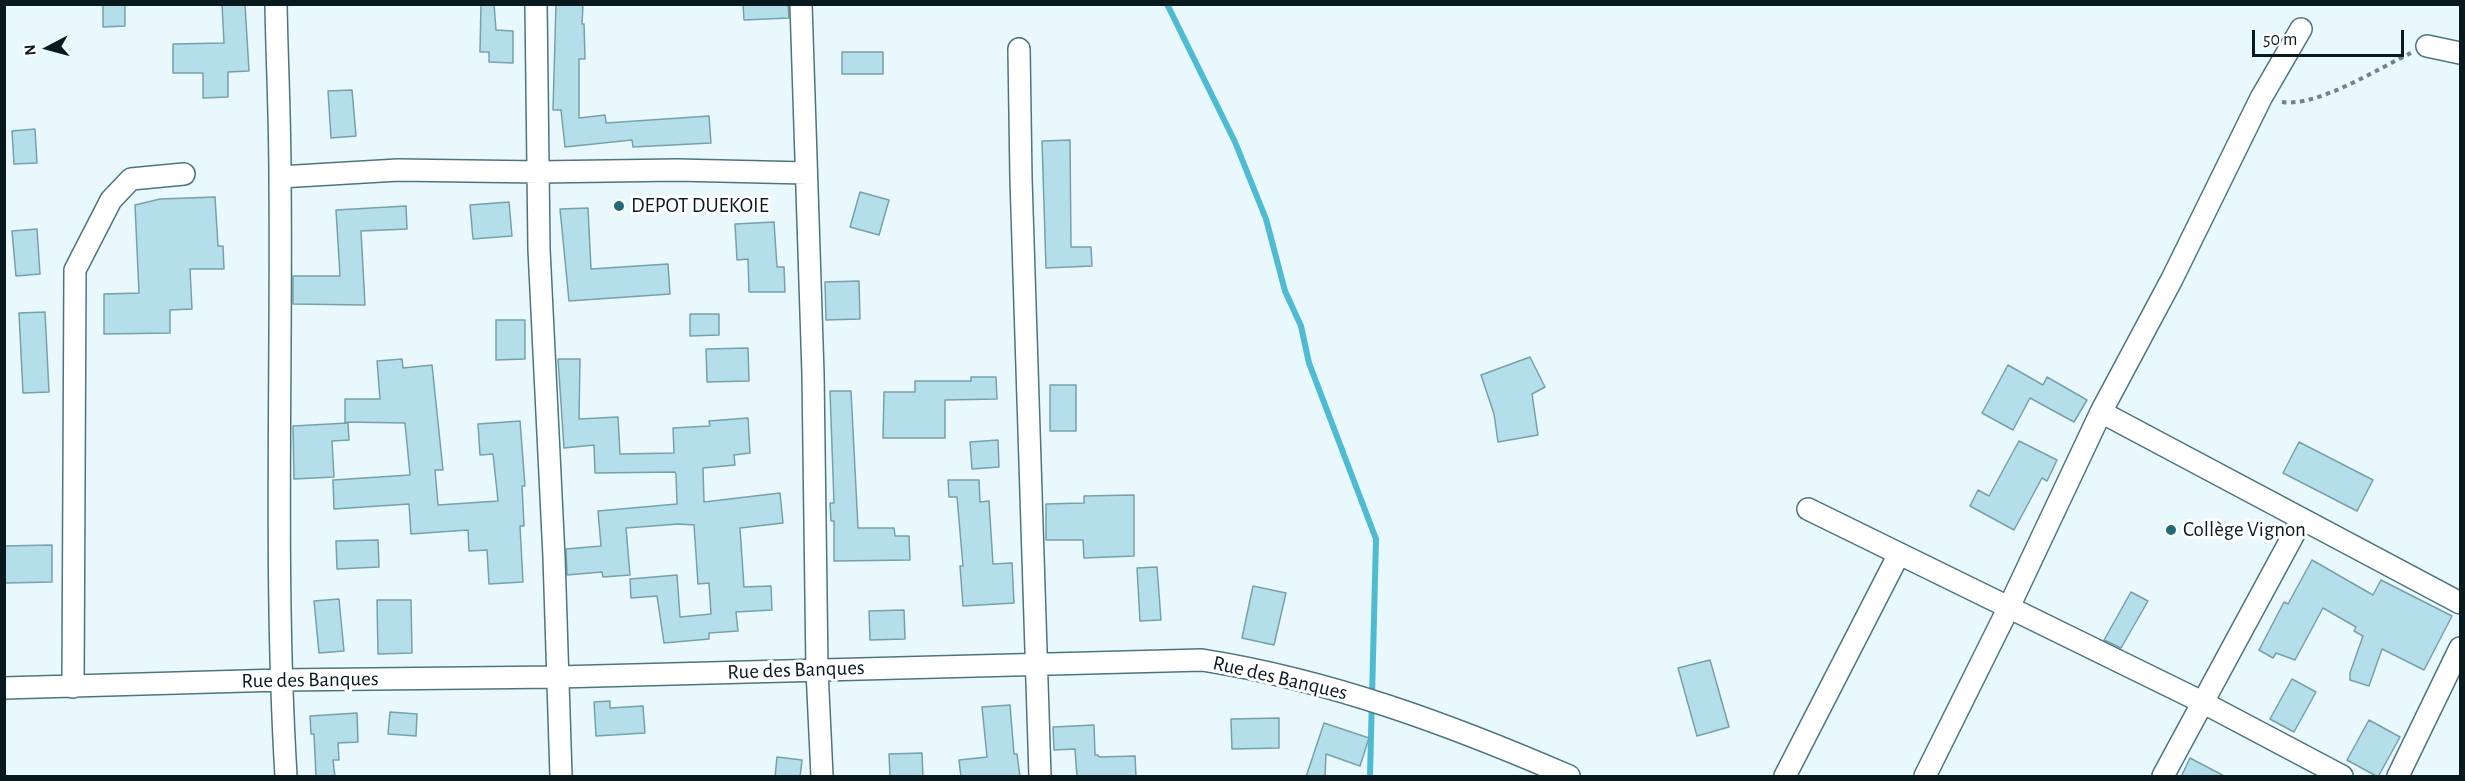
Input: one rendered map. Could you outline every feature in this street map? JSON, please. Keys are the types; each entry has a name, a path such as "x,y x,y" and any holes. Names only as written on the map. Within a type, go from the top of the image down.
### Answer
{"street":[{"path":"276,4 280,177 278,334 280,680 286,777"},
{"path":"536,4 542,319 561,777"},
{"path":"801,4 813,397 817,670 822,777"},
{"path":"1925,777 2009,607 2101,412 2166,289 2260,98 2301,29"},
{"path":"2427,46 2460,52"},
{"path":"1019,49 1021,191 1040,777"},
{"path":"280,177 398,170 539,172 677,170 806,173"},
{"path":"73,687 75,270 111,200 131,179 184,174"},
{"path":"2101,412 2460,603"},
{"path":"1809,509 2202,702 2342,777"},
{"path":"2163,777 2302,519"},
{"path":"1785,777 1899,554"},
{"path":"2398,777 2460,648"},
{"name":"Rue des Banques","path":"4,688 280,680 558,677 1202,660 1298,678 1350,693 1447,728 1569,777"}],"path":[{"path":"2260,98 2296,104 2365,77 2427,46"}],"building":[{"path":"103,4 125,4 125,26 103,27"},
{"path":"222,4 245,4 249,71 228,72 228,97 203,98 203,73 173,73 173,44 224,43"},
{"path":"481,4 494,4 496,30 513,31 513,63 489,62 489,52 480,52"},
{"path":"556,4 583,4 585,59 579,59 579,118 605,115 606,123 709,116 711,143 633,147 632,140 565,147 561,110 553,110"},
{"path":"743,4 788,4 789,18 744,20"},
{"path":"842,52 883,52 883,74 842,74"},
{"path":"352,90 356,136 331,138 328,91"},
{"path":"35,129 37,163 14,164 12,131"},
{"path":"1070,140 1071,247 1091,247 1092,266 1046,268 1042,141"},
{"path":"860,192 889,200 879,235 850,227"},
{"path":"215,197 218,246 223,246 224,269 190,269 192,309 170,310 170,333 104,334 104,294 139,293 135,205 160,199"},
{"path":"509,202 512,236 473,239 470,205"},
{"path":"406,206 407,229 361,231 365,305 293,304 293,276 340,276 336,210"},
{"path":"588,208 591,269 668,264 670,294 569,301 560,209"},
{"path":"774,222 777,267 784,267 785,292 749,292 748,259 737,260 735,224"},
{"path":"37,229 40,274 16,276 12,231"},
{"path":"859,281 860,319 826,320 825,282"},
{"path":"45,312 49,392 23,393 19,313"},
{"path":"690,314 719,314 719,335 690,336"},
{"path":"496,320 525,320 525,359 496,360"},
{"path":"748,348 749,381 707,382 706,349"},
{"path":"1530,357 1545,387 1532,394 1538,435 1498,442 1494,414 1481,375"},
{"path":"402,359 403,368 432,365 443,470 435,470 438,505 498,501 493,454 480,455 478,424 520,421 525,486 522,486 524,526 520,526 523,582 489,584 487,550 469,551 468,530 411,534 409,504 334,509 333,480 410,475 405,423 345,422 345,399 380,399 377,361"},
{"path":"558,359 580,359 579,419 618,417 620,454 674,453 673,428 710,426 709,421 748,418 750,453 734,455 735,465 703,468 704,502 780,493 783,523 740,528 744,587 771,586 772,610 736,612 738,631 709,633 709,639 664,643 657,596 631,598 630,579 677,575 680,617 711,614 709,583 698,584 694,525 626,528 630,575 603,577 602,572 567,575 566,549 601,546 598,511 677,504 676,474 675,472 595,473 594,445 564,448"},
{"path":"2008,365 2043,385 2047,377 2087,400 2074,422 2030,398 2013,430 1982,413"},
{"path":"971,377 996,377 997,399 945,400 945,438 883,438 884,392 915,392 915,381 971,381"},
{"path":"1050,385 1076,385 1076,431 1050,431"},
{"path":"830,391 851,391 858,528 894,528 895,536 909,536 910,560 834,561 834,521 831,521 830,503 834,503"},
{"path":"348,423 349,440 332,441 334,477 294,479 293,426"},
{"path":"998,440 999,467 972,469 970,442"},
{"path":"2019,441 2057,460 2047,481 2042,478 2014,530 1970,506 1978,490 1989,496"},
{"path":"2299,442 2373,480 2357,511 2283,473"},
{"path":"948,480 979,480 980,502 989,501 993,564 1012,563 1014,603 963,606 960,566 963,566 957,497 949,497"},
{"path":"1134,495 1134,556 1084,558 1083,540 1046,540 1046,504 1084,503 1084,496"},
{"path":"378,540 379,567 337,569 336,541"},
{"path":"52,545 52,582 4,583 4,546"},
{"path":"2312,560 2373,595 2381,580 2452,616 2424,670 2382,649 2369,686 2350,680 2350,673 2363,636 2354,631 2356,627 2323,608 2295,660 2276,653 2273,658 2259,650 2284,602 2288,604"},
{"path":"1157,567 1161,620 1140,621 1137,568"},
{"path":"1253,586 1286,593 1274,645 1242,638"},
{"path":"2131,592 2148,601 2121,648 2104,640"},
{"path":"339,599 344,651 319,653 314,601"},
{"path":"377,600 411,600 412,653 378,654"},
{"path":"904,610 905,639 870,640 869,611"},
{"path":"1710,660 1729,727 1697,736 1678,668"},
{"path":"2292,679 2316,692 2294,732 2270,719"},
{"path":"610,701 610,708 643,706 645,733 596,736 594,702"},
{"path":"1010,705 1014,754 1017,754 1020,777 961,777 959,760 987,757 982,707"},
{"path":"390,712 417,714 416,736 388,734"},
{"path":"357,713 358,742 338,743 339,760 333,760 335,777 316,777 314,734 311,734 310,716"},
{"path":"1279,718 1279,748 1232,749 1231,719"},
{"path":"2369,720 2400,737 2378,777 2347,760"},
{"path":"1324,723 1369,738 1360,766 1326,754 1325,777 1306,777"},
{"path":"1094,725 1095,755 1099,757 1135,756 1136,777 1077,777 1075,749 1054,750 1053,727"},
{"path":"922,753 923,777 890,777 889,754"},
{"path":"777,757 802,760 800,777 775,777"},
{"path":"2190,758 2226,777 2181,777"}],"waterway":[{"path":"1167,4 1235,142 1266,219 1285,291 1301,326 1309,363 1376,539 1370,776"}],"place":[{"name":"DEPOT DUEKOIE","path":"619,206"},
{"name":"Collège Vignon","path":"2171,530"}]}
